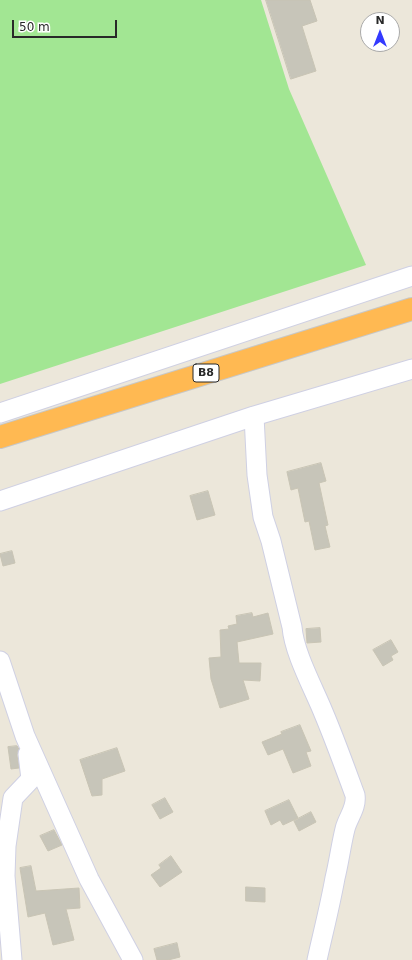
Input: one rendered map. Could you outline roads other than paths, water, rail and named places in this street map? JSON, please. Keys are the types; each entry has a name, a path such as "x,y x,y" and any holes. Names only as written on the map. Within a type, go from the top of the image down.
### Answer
{"highway":[{"name":"B8","path":"0,437 412,309"}],"street":[{"path":"0,413 412,276"},
{"path":"0,501 254,416 412,369"},
{"path":"254,416 257,475 263,517 272,541 293,635 298,653 325,716 356,800 355,807 349,817 345,829 317,960"},
{"path":"0,661 25,736 89,879 134,960"},
{"path":"12,960 5,876 6,846 13,798 31,779 25,736"}]}
